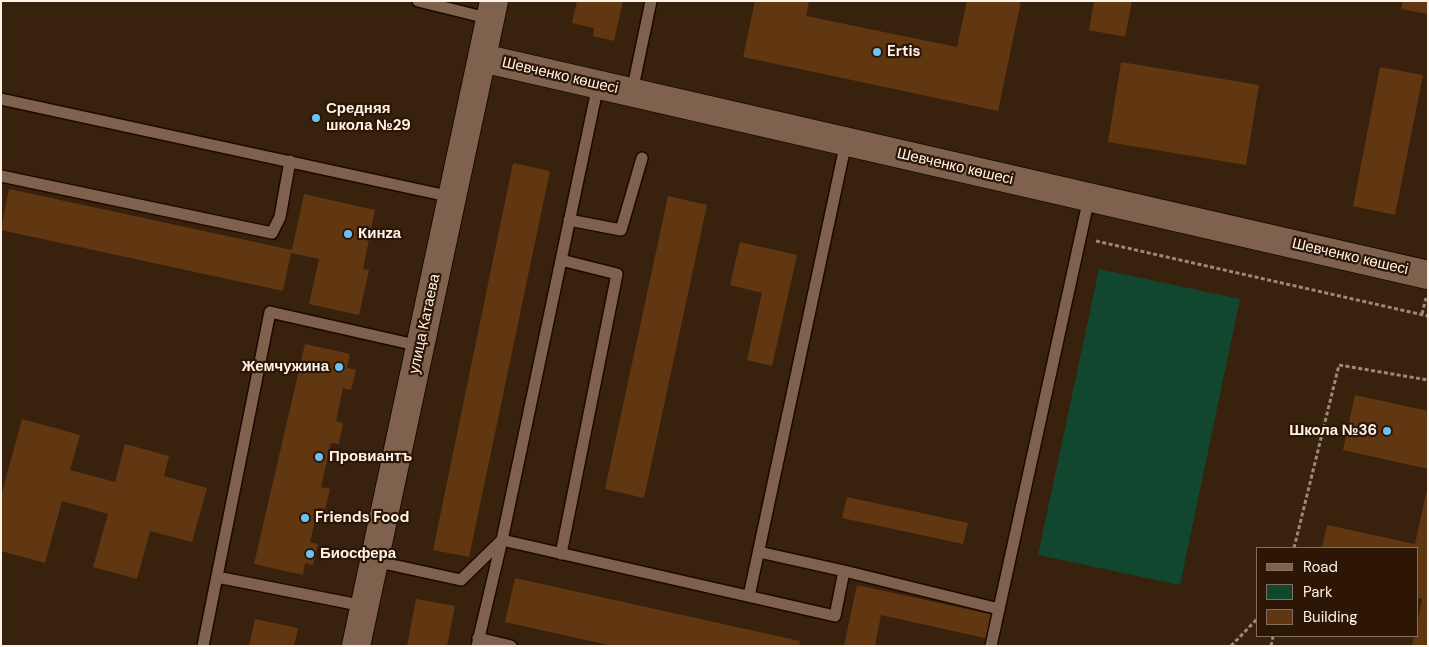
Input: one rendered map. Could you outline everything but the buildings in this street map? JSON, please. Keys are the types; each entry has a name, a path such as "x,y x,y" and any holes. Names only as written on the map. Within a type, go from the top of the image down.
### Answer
{"street":[{"name":"улица Катаева","path":"356,646 492,10"},
{"name":"Шевченко көшесі","path":"482,58 1089,198 1427,286"}],"lane":[{"path":"418,1 492,10"},
{"path":"632,93 651,1"},
{"path":"511,646 478,642 502,540 598,85"},
{"path":"1,99 452,197"},
{"path":"749,596 846,142"},
{"path":"569,220 621,230 642,158"},
{"path":"1,176 272,233 280,217 290,162"},
{"path":"991,646 1089,198"},
{"path":"561,260 617,274 562,554"},
{"path":"203,646 270,312 420,346"},
{"path":"502,540 835,616 844,571"},
{"path":"374,561 461,580 502,540"},
{"path":"759,552 999,609"},
{"path":"216,577 364,606"}],"path":[{"path":"1080,237 1428,316"},
{"path":"1422,314 1427,286"},
{"path":"1294,547 1339,365 1428,380"},
{"path":"1231,646 1256,620"}],"green space":[{"path":"1099,269 1240,299 1180,585 1038,555"}],"place":[{"name":"Ertis","path":"877,52"},
{"name":"Средняя школа №29","path":"316,118"},
{"name":"Кинzа","path":"348,234"},
{"name":"Жемчужина","path":"339,367"},
{"name":"Школа №36","path":"1387,431"},
{"name":"Провиантъ","path":"319,457"},
{"name":"Friends Food","path":"305,518"},
{"name":"Биосфера","path":"310,554"}]}
